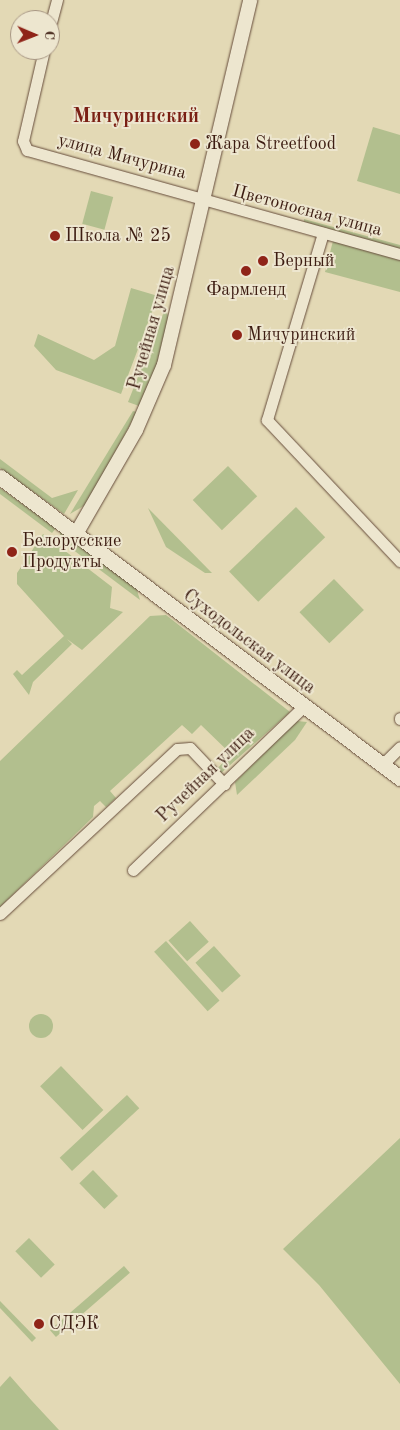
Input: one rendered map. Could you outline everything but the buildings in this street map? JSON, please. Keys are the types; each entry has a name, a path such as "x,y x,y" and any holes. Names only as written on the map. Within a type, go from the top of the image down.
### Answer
{"main road":[{"name":"Суходольская улица","path":"0,477 400,778"}],"street":[{"name":"Ручейная улица","path":"76,534 157,387 205,201 250,0"},
{"name":"улица Мичурина","path":"42,60 23,142 27,150 193,194 205,201"},
{"name":"Цветоносная улица","path":"205,201 400,254"},
{"path":"323,233 267,420 400,561"},
{"name":"Ручейная улица","path":"132,870 304,706"},
{"path":"382,765 400,747"},
{"path":"0,914 177,749 190,748 224,784"}],"green space":[{"path":"373,127 400,135 400,194 357,181"},
{"path":"91,191 113,197 104,230 82,224"},
{"path":"304,219 400,245 400,249 304,222"},
{"path":"333,241 400,260 400,292 325,272"},
{"path":"131,288 158,296 121,394 56,370 34,346 38,334 94,360 115,346"},
{"path":"165,309 171,322 164,350 139,406 128,402"},
{"path":"133,411 137,412 87,504 70,514"},
{"path":"0,459 52,498 78,490 64,514 0,468"},
{"path":"228,466 257,496 222,530 193,500"},
{"path":"0,488 56,528 52,533 0,494"},
{"path":"296,507 325,537 258,602 229,572"},
{"path":"148,508 212,573 205,573 166,547"},
{"path":"60,531 136,587 140,600 60,540"},
{"path":"43,534 112,587 110,608 123,612 82,650 67,639 72,644 33,682 29,695 13,674 17,670 22,675 64,636 17,584 17,573"},
{"path":"334,579 364,610 329,643 299,612"},
{"path":"166,615 290,712 220,774 216,770 231,754 201,725 192,734 182,725 110,791 116,798 106,807 100,801 94,806 93,817 0,907 0,761 150,616"},
{"path":"297,721 307,722 295,740 237,795 235,782"},
{"path":"190,921 209,942 187,961 168,940"},
{"path":"166,941 220,1000 208,1011 154,952"},
{"path":"214,946 241,976 222,992 195,963"},
{"path":"41,1014 50,1017 53,1026 50,1035 41,1038 32,1035 29,1026 32,1017"},
{"path":"61,1066 103,1110 83,1130 40,1086"},
{"path":"127,1095 139,1108 72,1171 60,1158"},
{"path":"400,1138 400,1384 319,1285 283,1249"},
{"path":"93,1170 118,1196 104,1209 79,1183"},
{"path":"29,1238 55,1265 41,1278 15,1251"},
{"path":"124,1266 130,1273 56,1337 50,1330"},
{"path":"0,1301 36,1338 32,1342 0,1308"},
{"path":"10,1376 59,1430 0,1430 0,1387"}],"place":[{"name":"Жара Streetfood","path":"195,144"},
{"name":"Школа № 25","path":"55,236"},
{"name":"Верный","path":"263,261"},
{"name":"Фармленд","path":"246,271"},
{"name":"Мичуринский","path":"237,335"},
{"name":"Белорусские Продукты","path":"12,552"},
{"name":"СДЭК","path":"39,1324"}],"district":[{"name":"Мичуринский","path":"136,117"}]}
